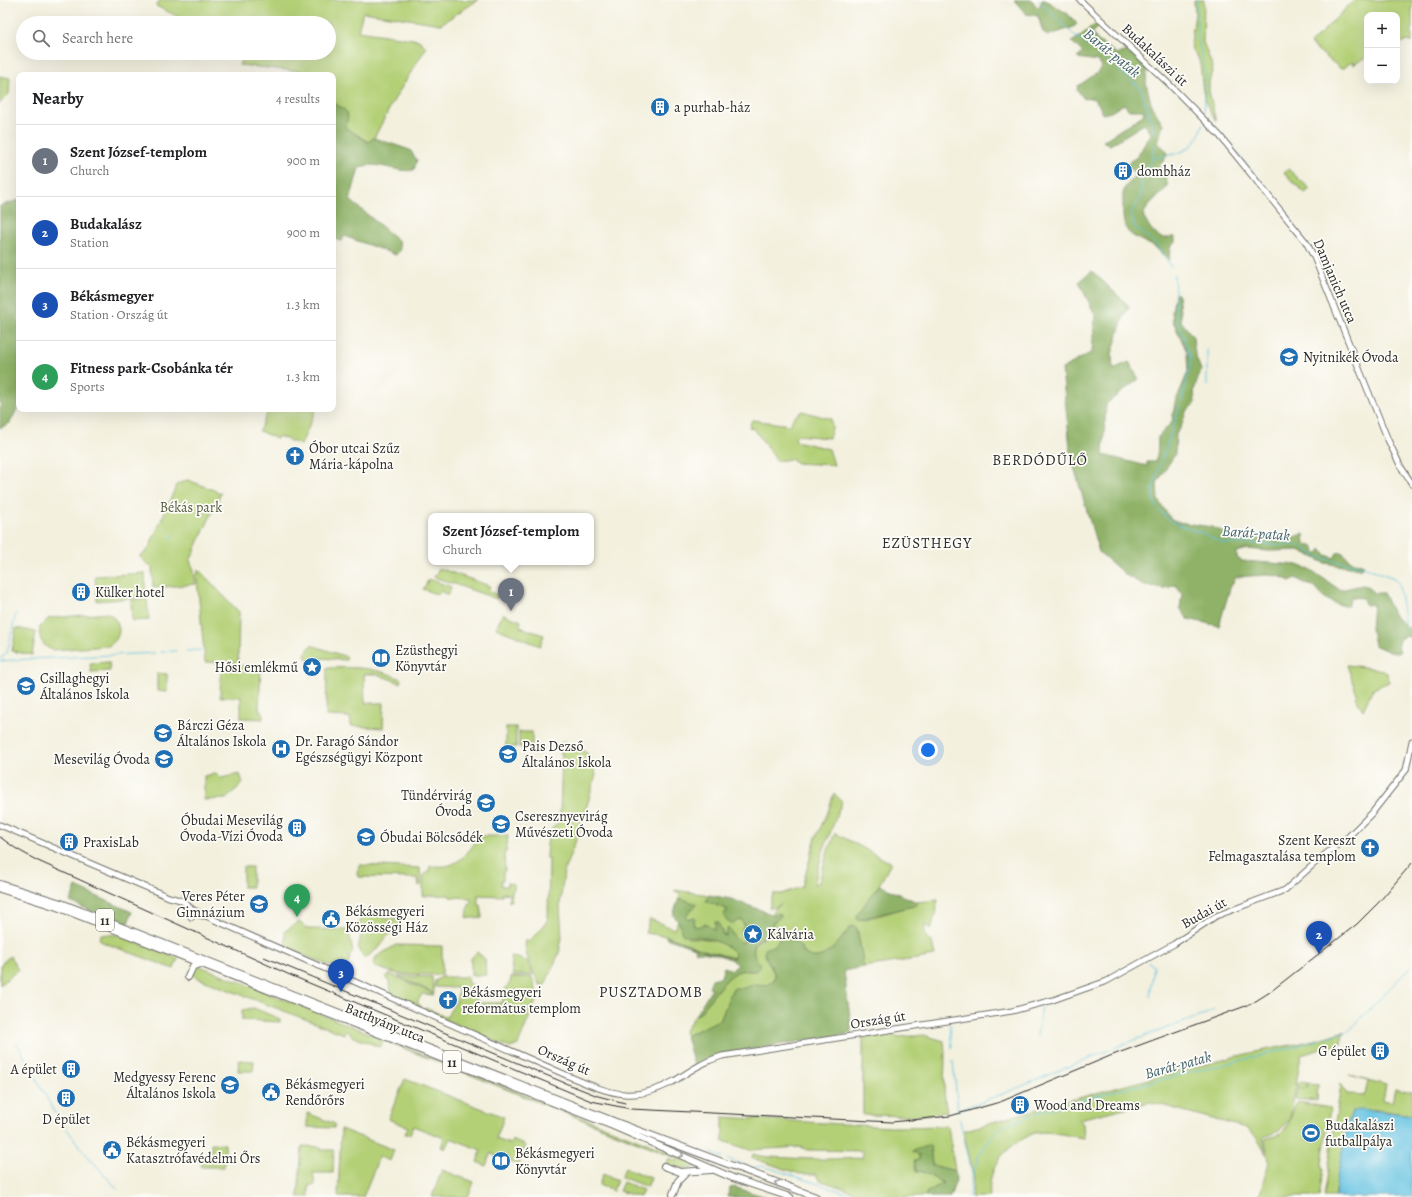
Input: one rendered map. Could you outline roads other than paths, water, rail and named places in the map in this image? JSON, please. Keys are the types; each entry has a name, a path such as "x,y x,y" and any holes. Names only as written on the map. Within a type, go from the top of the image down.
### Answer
{"main road":[{"name":"Budakalászi út","path":"1080,0 1196,112"},
{"name":"Damjanich utca","path":"1196,112 1245,166 1310,248 1381,423 1401,467 1412,484"},
{"name":"Budai út","path":"946,1022 1028,1008 1098,984 1174,944 1216,916 1282,893 1323,856 1348,837 1372,813 1406,770 1412,741"},
{"name":"Ország út","path":"0,825 169,897 187,903 191,908 212,918 573,1078 602,1090 620,1094 635,1095 658,1089 704,1063 722,1056 946,1022"},
{"name":"Batthyány utca","path":"0,884 61,903 734,1168"},
{"name":"Batthyány utca","path":"0,889 63,909 591,1118 714,1170"},
{"path":"191,917 197,914 212,918"},
{"path":"188,977 193,966 201,964"},
{"path":"664,1166 676,1171 687,1172 734,1168"},
{"name":"11","path":"734,1168 816,1197"},
{"name":"11","path":"714,1170 758,1187 790,1197"},
{"path":"673,1194 678,1181 687,1172"}],"water":[{"path":"1361,1109 1412,1115 1412,1197 1335,1197 1336,1183 1348,1121 1352,1112"}],"waterway":[{"name":"Barát-patak","path":"1038,0 1075,36 1105,58 1141,89 1155,134"},
{"path":"1197,0 1197,36 1206,75 1204,114"},
{"path":"1152,160 1159,157 1177,154 1187,149 1195,141 1203,124"},
{"path":"1228,142 1291,218"},
{"name":"Barát-patak","path":"1155,145 1151,160 1142,179 1140,199 1131,212 1134,226 1156,244 1171,267"},
{"name":"Barát-patak","path":"1174,274 1176,314 1191,360 1183,396 1152,490 1153,499 1157,508 1171,522 1205,534 1222,543 1300,545 1317,557 1365,567 1394,578 1399,584 1405,627 1412,636"},
{"path":"1207,349 1207,386"},
{"path":"170,539 174,534"},
{"path":"0,659 7,653 16,613"},
{"path":"186,651 202,650"},
{"path":"161,652 176,651"},
{"path":"50,658 155,653"},
{"path":"0,661 49,658"},
{"path":"1148,962 1154,966 1150,996"},
{"name":"Barát-patak","path":"969,1197 972,1175 979,1156 993,1135 1005,1125 1043,1111 1111,1092 1287,1049 1349,1031 1412,965"},
{"path":"1037,1037 1041,1006"},
{"path":"958,1111 962,1108 1016,1089 1116,1047 1204,1015 1214,1009"},
{"path":"950,1024 952,1048"},
{"path":"17,1043 54,1111 80,1147 117,1189"},
{"path":"953,1061 958,1110"},
{"path":"959,1116 972,1173"},
{"path":"711,1153 723,1157"},
{"path":"728,1159 752,1168 763,1166 859,1197"}],"tram line":[{"path":"0,837 36,860 290,975 591,1101 631,1109 892,1122 950,1116 1000,1102 1110,1056 1251,1004 1270,992 1357,924 1379,902 1412,863"},
{"path":"264,957 565,1083 598,1096 625,1103"}],"place":[{"name":"a purhab-ház","path":"660,107"},
{"name":"dombház","path":"1123,171"},
{"name":"Nyitnikék Óvoda","path":"1289,357"},
{"name":"Óbor utcai Szűz Mária-kápolna","path":"295,456"},
{"name":"Külker hotel","path":"81,592"},
{"name":"Szent József-templom","path":"511,611"},
{"name":"Ezüsthegyi Könyvtár","path":"381,658"},
{"name":"Hősi emlékmű","path":"312,667"},
{"name":"Csillaghegyi Általános Iskola","path":"26,686"},
{"name":"Bárczi Géza Általános Iskola","path":"163,733"},
{"name":"Dr. Faragó Sándor Egészségügyi Központ","path":"281,749"},
{"name":"Pais Dezső Általános Iskola","path":"508,754"},
{"name":"Mesevilág Óvoda","path":"164,759"},
{"name":"Tündérvirág Óvoda","path":"486,803"},
{"name":"Cseresznyevirág Művészeti Óvoda","path":"501,824"},
{"name":"Óbudai Mesevilág Óvoda-Vízi Óvoda","path":"297,828"},
{"name":"Óbudai Bölcsődék","path":"366,837"},
{"name":"PraxisLab","path":"69,842"},
{"name":"Szent Kereszt Felmagasztalása templom","path":"1370,848"},
{"name":"Veres Péter Gimnázium","path":"259,904"},
{"name":"Fitness park-Csobánka tér","path":"297,917"},
{"name":"Békásmegyeri Közösségi Ház","path":"331,919"},
{"name":"Kálvária","path":"753,934"},
{"name":"Budakalász","path":"1319,954"},
{"name":"Békásmegyer","path":"341,992"},
{"name":"Békásmegyeri református templom","path":"448,1000"},
{"name":"G épület","path":"1380,1051"},
{"name":"A épület","path":"71,1069"},
{"name":"Medgyessy Ferenc Általános Iskola","path":"230,1085"},
{"name":"Békásmegyeri Rendőrőrs","path":"271,1092"},
{"name":"D épület","path":"66,1098"},
{"name":"Wood and Dreams","path":"1020,1105"},
{"name":"Budakalászi futballpálya","path":"1311,1133"},
{"name":"Békásmegyeri Katasztrófavédelmi Őrs","path":"112,1150"},
{"name":"Békásmegyeri Könyvtár","path":"501,1161"}],"district":[{"name":"BERDÓDŰLŐ","path":"1040,460"},
{"name":"EZÜSTHEGY","path":"927,543"},
{"name":"PUSZTADOMB","path":"651,992"}],"park label":[{"name":"Békás park","path":"191,507"}]}
